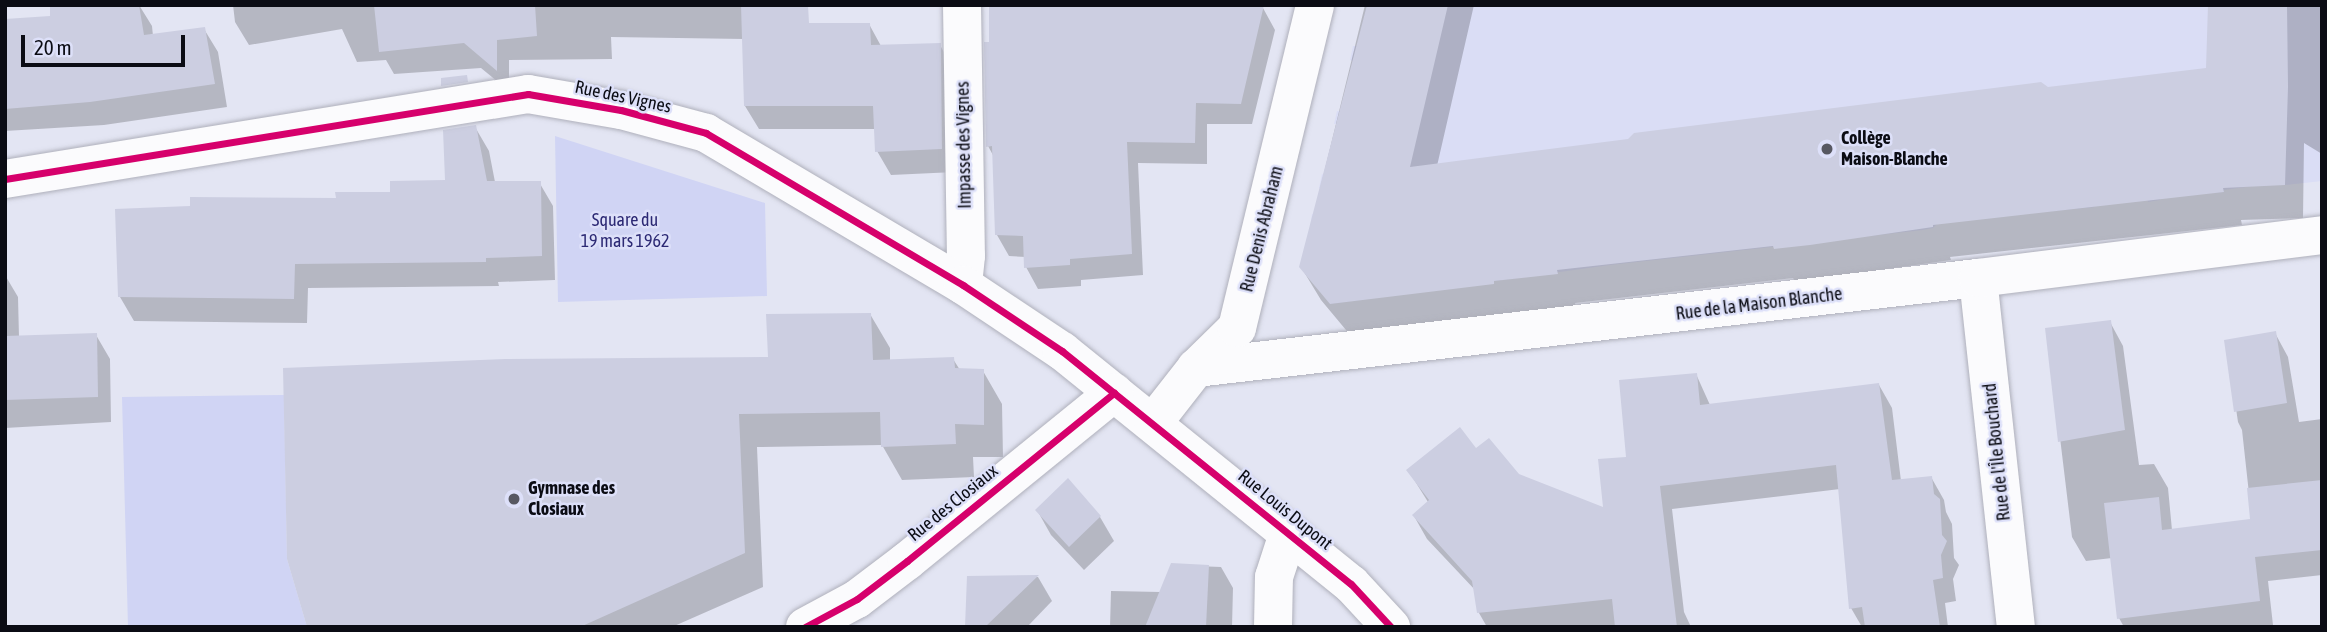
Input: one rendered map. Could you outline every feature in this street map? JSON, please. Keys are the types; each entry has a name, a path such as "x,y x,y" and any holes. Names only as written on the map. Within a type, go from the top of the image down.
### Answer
{"street":[{"name":"Impasse des Vignes","path":"962,5 966,256 963,285"},
{"name":"Rue Denis Abraham","path":"1153,423 1196,368 1237,328 1315,5"},
{"name":"Rue des Vignes","path":"5,179 528,94 621,110 706,133 963,285 1062,351 1153,423"},
{"name":"Rue de la Maison Blanche","path":"1196,368 1978,278 2322,234"},
{"name":"Rue de l'Île Bouchard","path":"1978,278 2016,627"},
{"name":"Rue des Closiaux","path":"805,627 857,599 1114,393"},
{"name":"Rue Louis Dupont","path":"1153,423 1351,584 1391,627"},
{"path":"1273,627 1274,577 1288,534"}],"shaded area":[{"name":"Collège Maison-Blanche","path":"1367,5 2322,5 2322,181 2285,185 2275,183 2224,192 2159,197 2160,200 2148,202 2147,198 2094,205 2095,207 1988,217 1937,224 1933,228 1923,230 1610,265 1330,304 1324,296 1310,227 1322,189 1319,188 1322,174 1325,175 1337,124 1334,124 1337,111 1341,111 1353,61 1350,60 1353,46 1357,46"}],"green space":[{"name":"Square du 19 mars 1962","path":"555,136 765,203 767,296 558,302"},
{"path":"284,395 287,559 307,627 128,627 122,397"}],"building":[{"path":"139,5 144,35 205,27 215,84 90,102 5,109 5,19 50,16 50,7"},
{"path":"374,5 535,5 537,36 497,40 497,71 464,43 379,52"},
{"path":"741,5 808,5 809,23 870,23 871,45 941,43 942,149 875,152 873,106 744,106"},
{"path":"989,5 1264,5 1241,104 1196,103 1195,143 1127,142 1132,254 1070,259 1070,265 1024,268 1023,236 995,235 992,146 986,147 984,42 989,42"},
{"name":"Collège Maison-Blanche","path":"1367,5 1448,5 1410,167 1628,139 1634,133 2041,82 2048,87 2206,68 2208,5 2287,5 2285,185 2223,188 2224,192 1933,225 1810,245 1774,249 1773,246 1557,270 1558,274 1494,281 1494,284 1330,304 1299,267"},
{"path":"467,75 468,82 441,86 441,78"},
{"path":"476,125 487,181 541,181 542,256 486,258 486,262 295,264 294,299 118,297 115,209 190,206 190,197 336,198 335,192 390,192 390,181 445,180 443,130"},
{"name":"Gymnase des Closiaux","path":"871,313 873,360 954,357 955,368 984,369 984,425 955,424 956,444 881,447 880,412 739,414 745,553 580,627 307,627 287,559 283,368 505,359 768,357 766,314"},
{"path":"2111,320 2125,430 2058,442 2045,328"},
{"path":"2276,331 2287,403 2234,412 2224,340"},
{"path":"97,333 98,397 5,400 5,336"},
{"path":"1697,373 1700,405 1879,383 1892,480 1932,476 1934,494 1940,499 1942,535 1947,541 1941,555 1943,578 1933,580 1940,627 1865,627 1862,607 1849,609 1836,465 1660,486 1677,627 1615,627 1612,599 1477,613 1472,581 1412,515 1429,500 1406,470 1460,427 1476,448 1489,438 1519,474 1603,507 1598,459 1626,457 1619,380"},
{"path":"1068,478 1101,516 1069,547 1035,510"},
{"path":"2322,480 2322,550 2255,557 2260,601 2117,619 2104,503 2159,497 2162,530 2250,519 2247,488"},
{"path":"1171,563 1209,565 1206,627 1145,627"},
{"path":"1039,575 985,627 965,627 967,576"}],"cycle path":[{"path":"5,179 528,94 621,110 706,133 963,285 1062,351 1351,584 1391,627"},
{"path":"805,627 857,599 1114,393"}],"place":[{"name":"Collège Maison-Blanche","path":"1827,149"},
{"name":"Gymnase des Closiaux","path":"514,499"}]}
